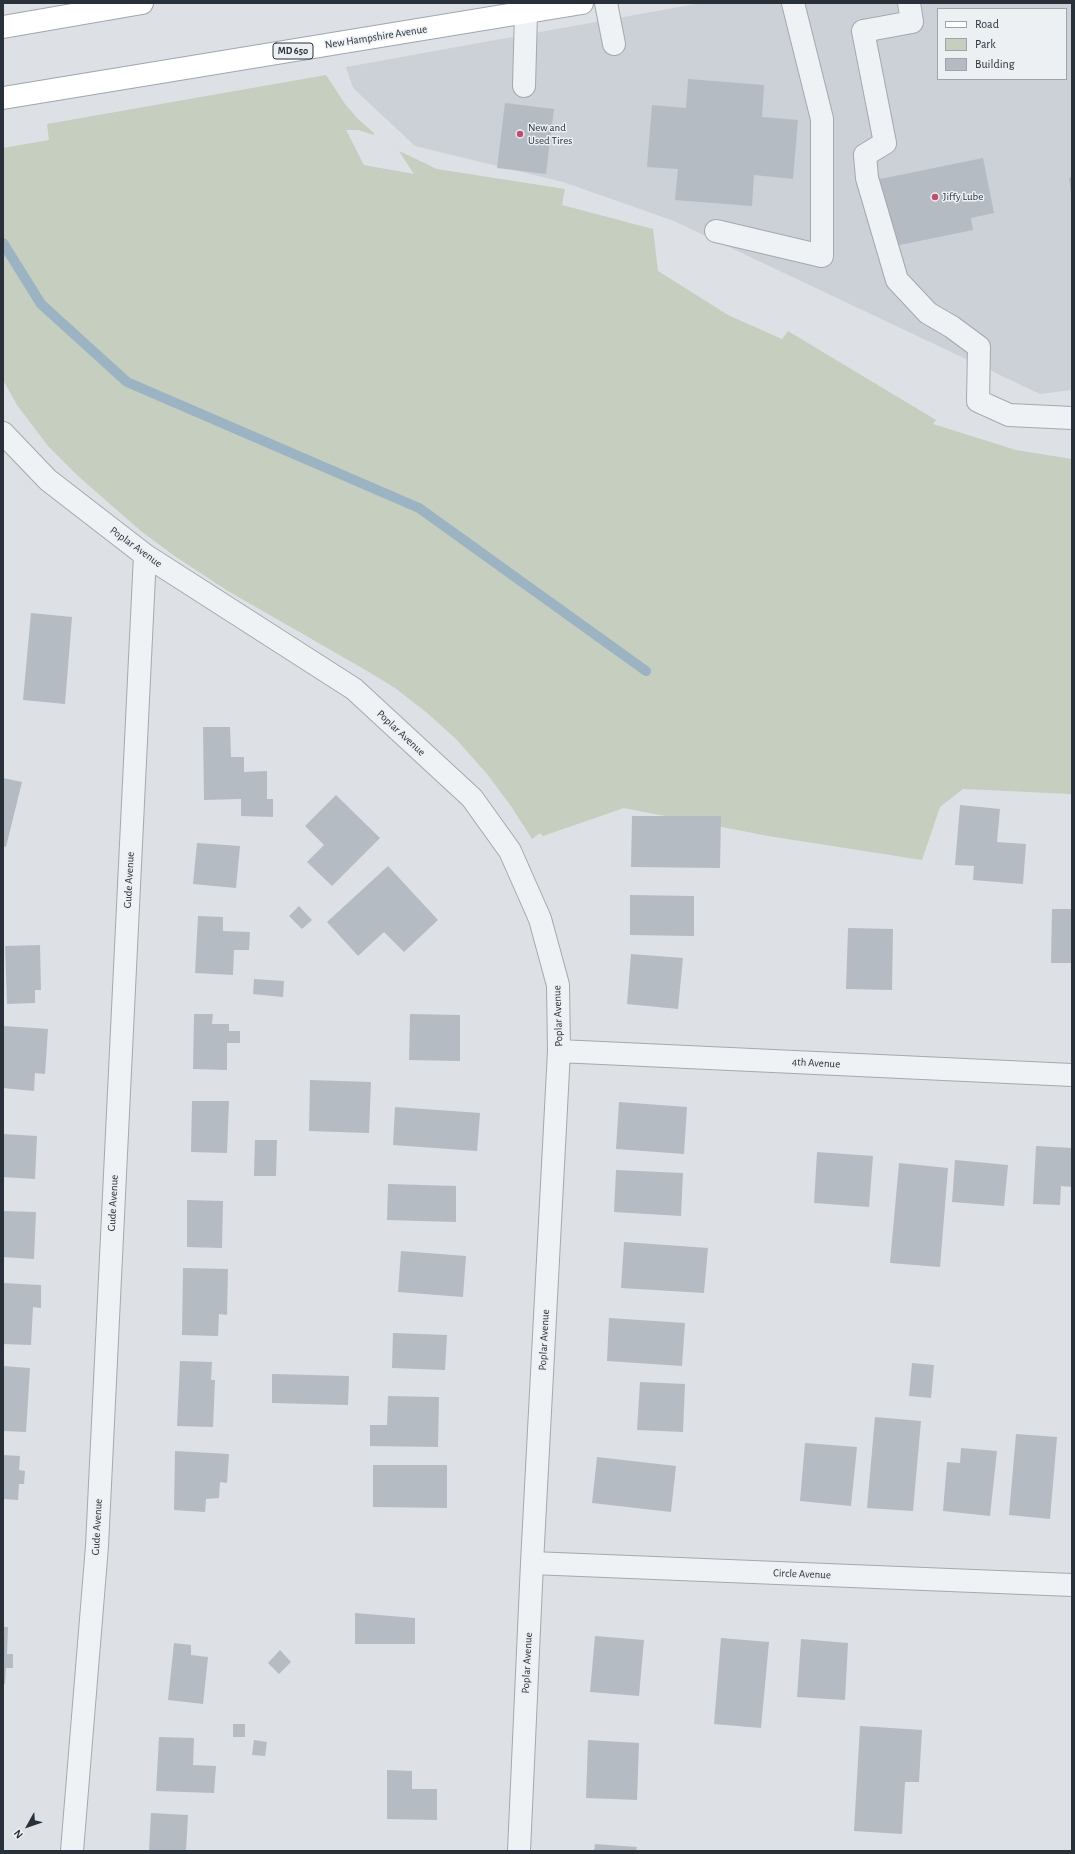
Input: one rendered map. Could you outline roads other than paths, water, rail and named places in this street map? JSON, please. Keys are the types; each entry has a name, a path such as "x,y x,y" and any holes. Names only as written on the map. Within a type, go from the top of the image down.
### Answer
{"main road":[{"path":"3,27 142,3"},
{"name":"New Hampshire Avenue","path":"3,98 582,3"}],"street":[{"path":"606,3 614,44"},
{"path":"716,231 822,256 822,119 794,3"},
{"path":"909,3 912,22 863,31 885,143 865,155 867,178 897,280 928,313 952,327 979,347 978,401 1009,415 1072,418"},
{"path":"524,86 526,12"},
{"name":"Poplar Avenue","path":"3,433 48,480 145,555 354,689 472,798 510,850 540,919 558,985 559,1051 532,1563 519,1851"},
{"name":"Gude Avenue","path":"72,1851 97,1546 145,555"},
{"name":"4th Avenue","path":"559,1051 1072,1075"},
{"name":"Circle Avenue","path":"532,1563 1072,1585"}],"waterway":[{"path":"3,243 41,304 127,382 419,508 646,671"}],"place":[{"name":"New and Used Tires","path":"520,134"},
{"name":"Jiffy Lube","path":"935,197"}]}
